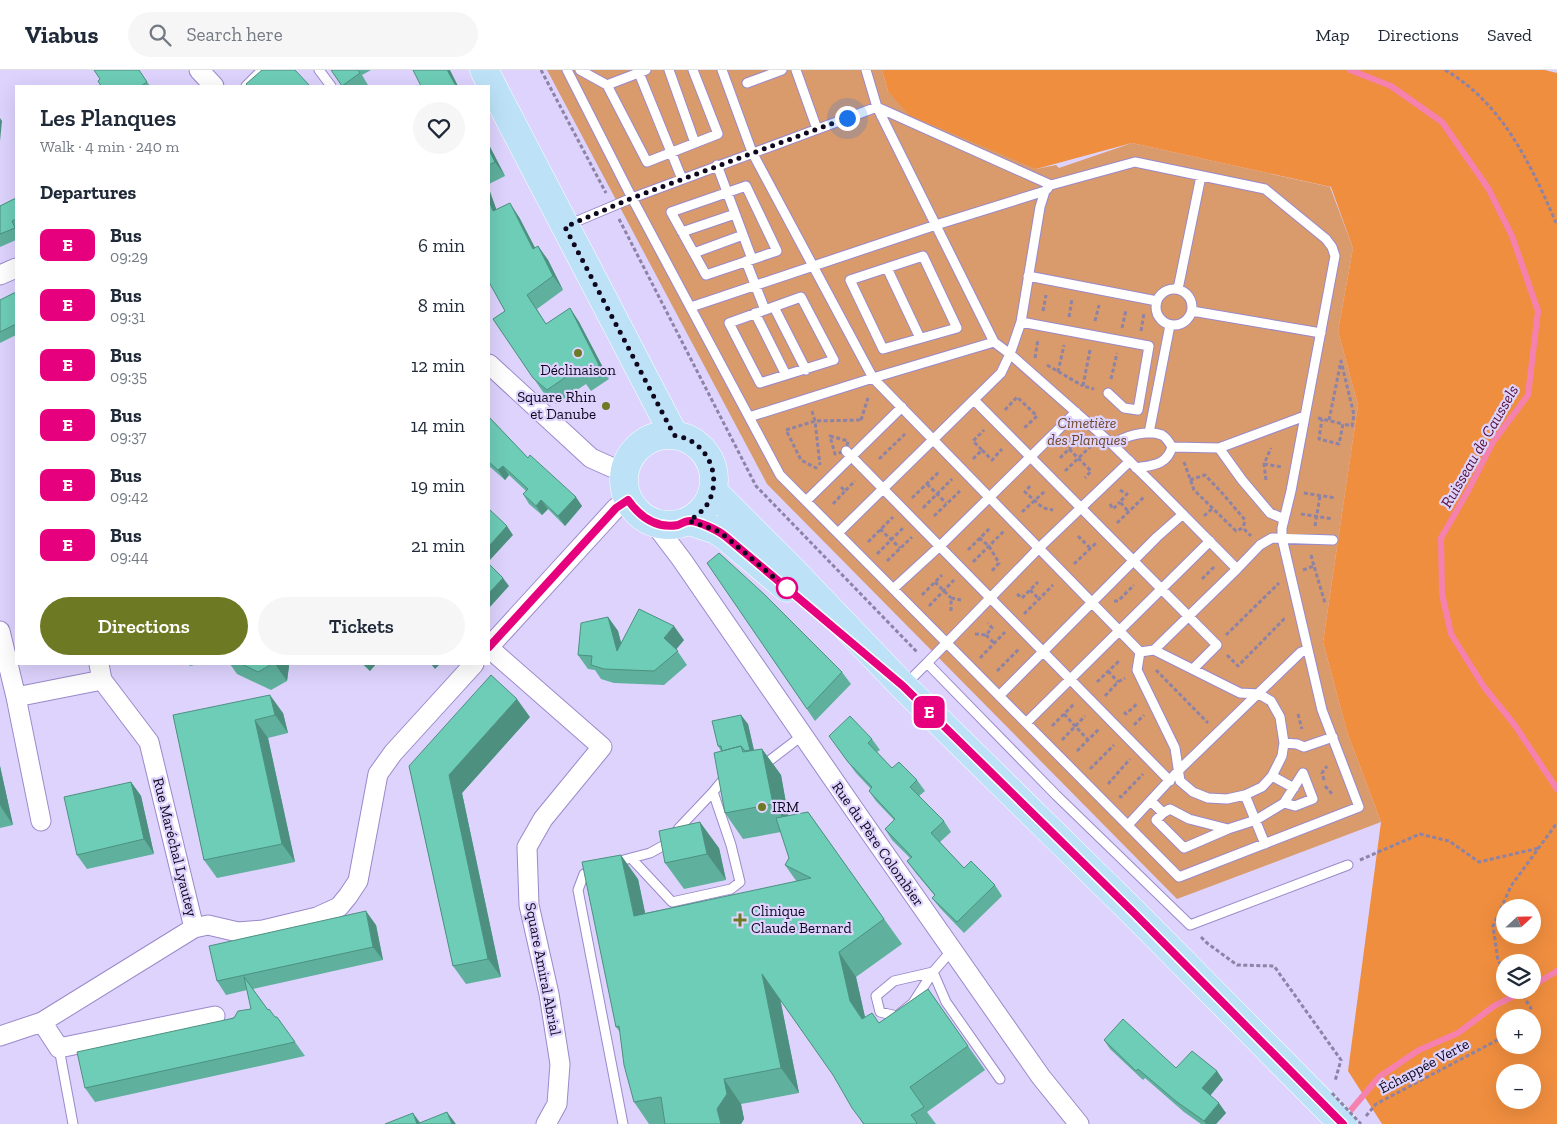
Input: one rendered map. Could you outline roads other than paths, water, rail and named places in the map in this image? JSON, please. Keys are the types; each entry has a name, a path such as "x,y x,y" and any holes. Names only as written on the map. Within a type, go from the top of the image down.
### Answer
{"main road":[{"path":"484,70 655,400 644,451 624,486 628,500 639,514 674,523 716,530 725,536 903,686"},
{"path":"644,451 688,439 701,448 710,461 714,475 713,491 708,503 700,513 674,523"},
{"path":"713,491 903,686 1134,913 1321,1092 1343,1124"}],"street":[{"path":"199,70 213,85"},
{"path":"0,275 15,268"},
{"path":"490,365 591,458 644,451"},
{"path":"490,647 616,508 628,500"},
{"name":"Rue du Père Colombier","path":"674,523 682,560 953,952 1041,1077 1079,1124"},
{"path":"0,631 16,697 41,821"},
{"name":"Square Amiral Abrial","path":"490,649 602,747 543,819 527,847 529,905 549,994 560,1064 557,1104 546,1124"},
{"path":"194,928 208,926 238,932 263,930 317,917 339,907 358,882 378,774 393,753 473,665"},
{"name":"Rue Maréchal Lyautey","path":"0,1036 42,1022 194,928 149,742 100,672 16,697"},
{"path":"42,1022 58,1048 215,1016"}],"lane":[{"path":"247,85 262,70"},
{"path":"319,70 329,85"},
{"path":"567,70 632,198 690,307 780,475 1179,877 1359,807 1322,710 1282,538 1284,519 1291,491 1335,256 1332,247 1326,239 1265,189 1134,162 1048,188 690,307"},
{"path":"580,70 608,85 647,162 718,134 693,70"},
{"path":"669,70 695,143"},
{"path":"722,70 752,152 873,378 1140,652 1138,670 1175,748 1180,770 1180,781 1193,792 1208,798 1227,799 1246,795 1262,787 1272,776 1282,756 1284,743 1280,717 1271,702 1259,694 1240,693 1154,650 1140,652"},
{"path":"747,83 782,70"},
{"path":"796,70 817,128"},
{"path":"866,70 877,107 994,342 1113,445 1237,569"},
{"path":"608,85 642,71 682,179"},
{"path":"565,227 632,198 877,107 1048,188"},
{"path":"718,165 743,235 755,285 806,370"},
{"path":"1178,289 1201,176"},
{"path":"746,186 777,251 706,275 671,212 727,192 746,186"},
{"path":"838,533 1002,373 1021,322 1040,207 1048,188"},
{"path":"682,232 735,214"},
{"path":"694,253 743,235"},
{"path":"923,256 957,328 920,338 883,350 850,280 923,256"},
{"path":"886,268 920,338"},
{"path":"1028,276 1157,301"},
{"path":"1171,289 1185,292 1190,297 1192,303 1190,317 1177,325 1170,325 1158,316 1156,309 1157,301 1165,291 1171,289"},
{"path":"801,297 834,360 760,383 730,323 755,313 801,297"},
{"path":"1192,310 1321,333"},
{"path":"755,313 786,375"},
{"path":"1021,322 1149,346 1138,410 1124,408 1108,393"},
{"path":"1149,433 1170,325"},
{"path":"749,417 994,342"},
{"path":"974,400 1216,645 1193,670"},
{"path":"806,501 831,476 849,454 902,407"},
{"path":"893,589 990,498 1076,412"},
{"path":"1113,445 1124,437 1149,433 1160,434 1176,447 1218,448 1305,416"},
{"path":"903,686 1081,508 1133,465 1154,465 1166,460 1176,447"},
{"path":"1218,448 1270,513 1284,519"},
{"path":"849,454 1170,780"},
{"path":"999,696 1183,514"},
{"path":"1154,650 1260,545 1272,538 1333,540"},
{"path":"1026,723 1210,541"},
{"path":"1128,826 1180,770 1301,652 1308,650"},
{"path":"927,663 1056,795 1190,925 1348,865"},
{"path":"756,767 766,764 803,735"},
{"path":"1284,743 1297,744 1304,747 1333,737"},
{"path":"623,1124 578,890 584,874 597,866 650,853 670,842 679,828 727,774 737,772"},
{"path":"1228,830 1189,819 1170,809 1156,820 1184,848 1256,820 1284,804 1303,773 1313,798 1295,806 1284,804"},
{"path":"1272,776 1294,788"},
{"path":"631,858 672,902 731,889 740,882 731,845 713,792"},
{"path":"1246,795 1265,844"},
{"path":"1151,801 1163,813"},
{"path":"933,972 894,981 876,996 880,1012 897,1016 913,1003 933,972 953,952"},
{"path":"933,972 946,1002 1000,1079"},
{"path":"58,1048 73,1124"}],"waterway":[{"name":"Ruisseau de Caussels","path":"1350,70 1391,86 1442,122 1488,188 1512,236 1538,311 1528,395 1493,442 1441,538 1442,594 1451,634 1484,687 1514,724 1557,789"},
{"name":"Ruisseau de Caussels","path":"1541,981 1557,971"},
{"name":"Ruisseau de Caussels","path":"1345,1117 1379,1077 1419,1050 1458,1033 1494,1006 1508,999"}],"place":[{"name":"Déclinaison","path":"578,353"},
{"name":"Square Rhin et Danube","path":"606,406"},
{"name":"IRM","path":"762,807"},
{"name":"Clinique Claude Bernard","path":"740,920"}],"park label":[{"name":"Cimetière des Planques","path":"1087,432"}]}
